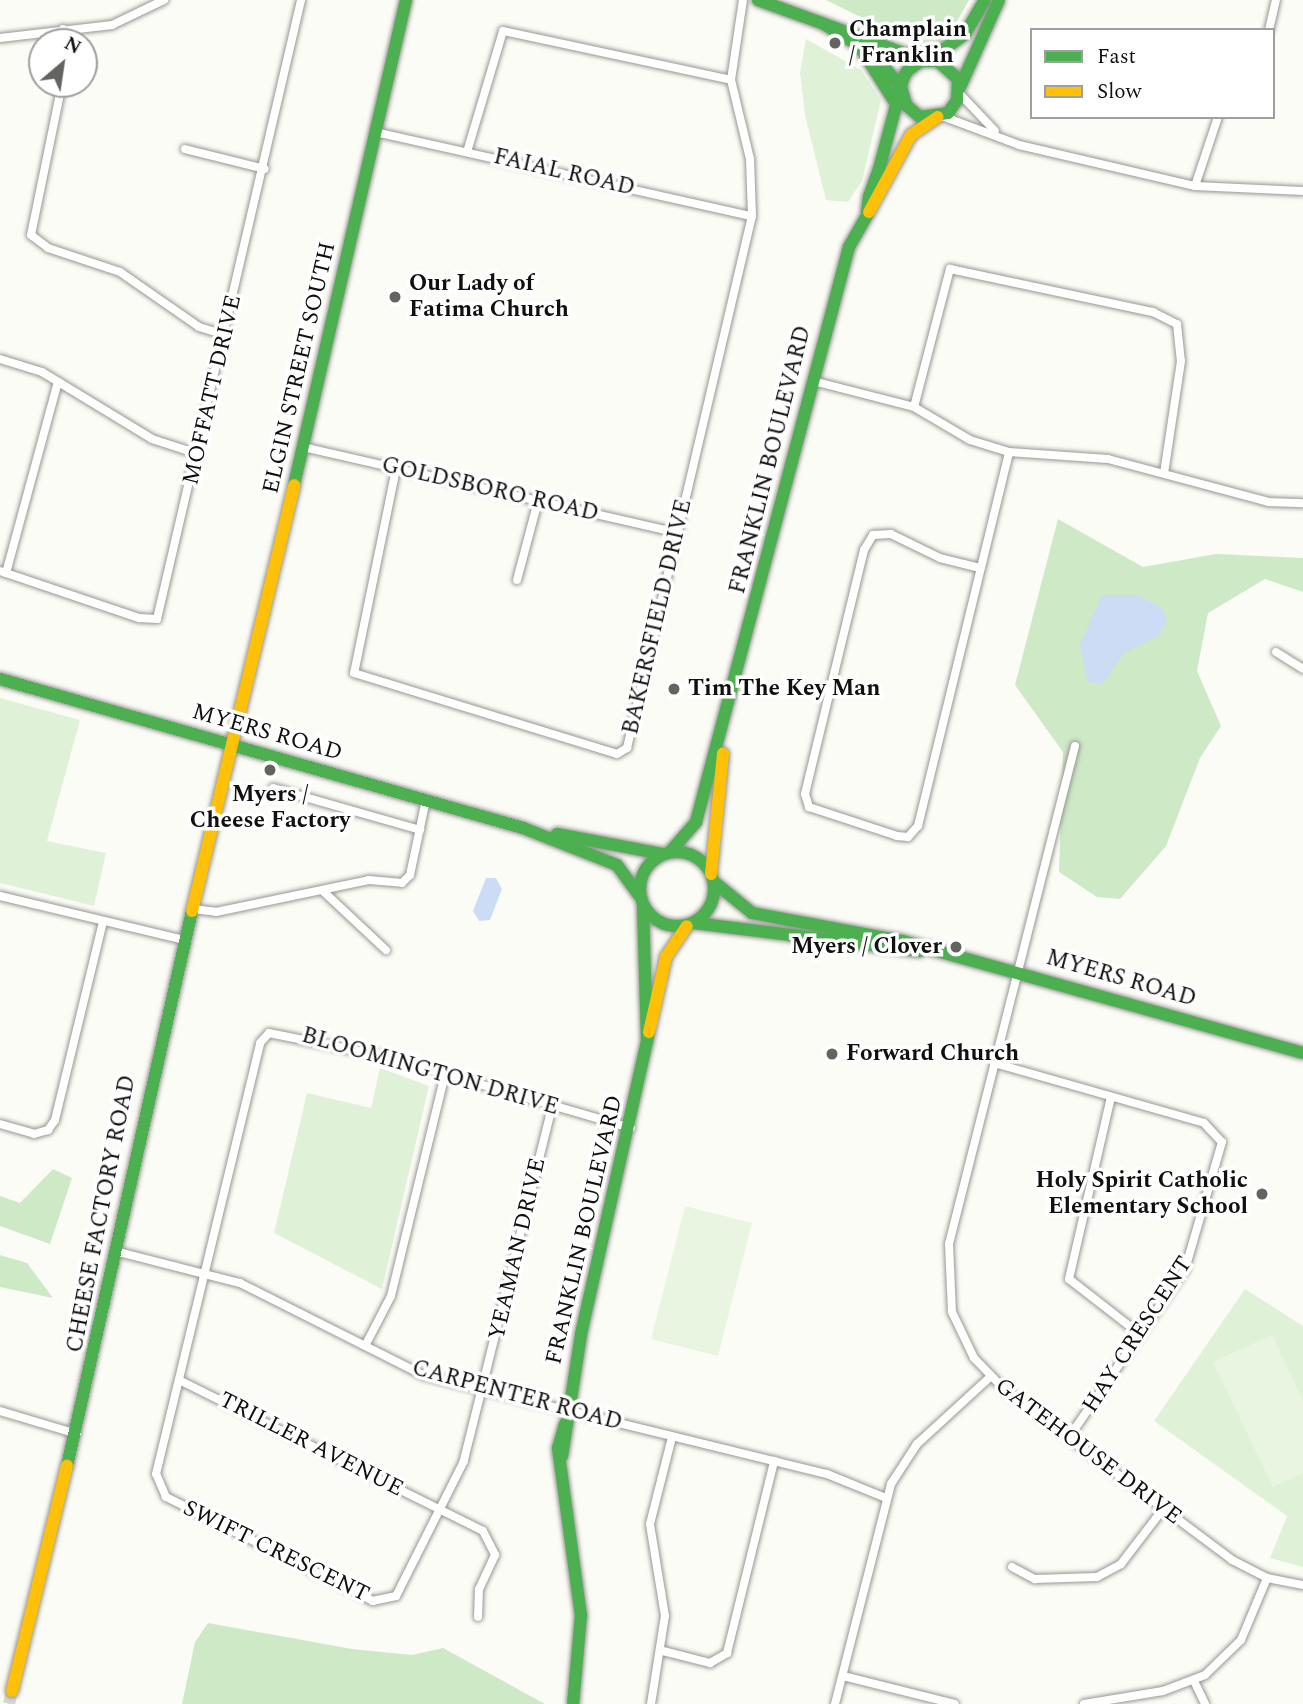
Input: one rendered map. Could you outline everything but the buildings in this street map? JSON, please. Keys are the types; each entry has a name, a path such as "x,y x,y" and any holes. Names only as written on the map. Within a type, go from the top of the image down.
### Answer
{"main road":[{"name":"ELGIN STREET SOUTH","path":"233,745 406,0"},
{"path":"758,0 953,71 959,90"},
{"path":"901,87 907,71 965,34 985,0"},
{"path":"822,23 884,62 901,87 912,112 940,117 959,90 999,0"},
{"path":"860,47 896,104"},
{"name":"FRANKLIN BOULEVARD","path":"867,212 901,87"},
{"name":"FRANKLIN BOULEVARD","path":"666,853 696,822 727,722 837,280 867,212 911,135 940,117"},
{"name":"MYERS ROAD","path":"0,679 523,828 617,865 641,901"},
{"name":"FRANKLIN BOULEVARD","path":"712,878 727,722"},
{"name":"CHEESE FACTORY ROAD","path":"12,1691 77,1434 119,1252 184,940 194,909 233,745"},
{"name":"MYERS ROAD","path":"523,828 666,853"},
{"path":"666,853 694,856 712,878 711,906 691,924 661,924 641,901 642,875 666,853"},
{"name":"MYERS ROAD","path":"712,878 752,913 1021,972 1303,1053"},
{"name":"FRANKLIN BOULEVARD","path":"641,901 647,1044"},
{"name":"FRANKLIN BOULEVARD","path":"573,1704 581,1615 562,1456 566,1418 670,944 691,924"},
{"name":"MYERS ROAD","path":"691,924 926,951"}],"street":[{"path":"75,28 112,25 164,0"},
{"name":"MOFFATT DRIVE","path":"3,572 139,618 158,619 302,0"},
{"name":"BAKERSFIELD DRIVE","path":"396,469 354,673 619,754 633,736 752,216 750,159 731,80 743,0"},
{"path":"1269,28 1276,0"},
{"path":"467,152 503,31 731,80"},
{"path":"0,38 28,34"},
{"path":"959,90 981,124 1019,145"},
{"path":"59,98 31,235 48,248 120,272 199,327 226,335"},
{"path":"940,117 1019,145 1195,186 1303,191"},
{"path":"1195,186 1217,119"},
{"name":"FAIAL ROAD","path":"375,132 752,216"},
{"path":"185,149 264,169"},
{"path":"914,407 950,269 1153,312 1177,324 1181,361 1164,473"},
{"path":"0,359 58,382 152,439 198,454"},
{"path":"813,381 914,407 970,440 1009,452 1108,459 1268,502 1303,503"},
{"path":"3,572 58,382"},
{"name":"GOLDSBORO ROAD","path":"303,447 678,533"},
{"path":"980,568 940,558 891,534 873,535 864,550 808,781 809,807 897,836 908,837 918,825 1009,452"},
{"path":"517,580 538,501"},
{"path":"1276,652 1303,669"},
{"name":"GATEHOUSE DRIVE","path":"1075,746 1021,972 994,1063 947,1268 961,1335 990,1377 1163,1509 1267,1578 1303,1585"},
{"path":"273,788 421,830"},
{"path":"194,909 216,912 324,892 369,880 402,883 411,875 426,800"},
{"path":"324,892 386,950"},
{"path":"0,896 184,940"},
{"path":"0,1124 34,1133 48,1130 55,1120 103,922"},
{"name":"BLOOMINGTON DRIVE","path":"205,1273 260,1042 269,1033 280,1030 631,1128"},
{"name":"HAY CRESCENT","path":"994,1063 1204,1124 1222,1142 1189,1262 1069,1437"},
{"path":"365,1346 391,1296 445,1075"},
{"path":"1111,1097 1069,1279 1141,1335"},
{"name":"YEAMAN DRIVE","path":"484,1391 552,1107"},
{"name":"CARPENTER ROAD","path":"119,1252 240,1283 423,1375 484,1391 566,1418 672,1437 774,1461 886,1498"},
{"name":"SWIFT CRESCENT","path":"205,1273 157,1482 166,1497 380,1601 396,1596 442,1511 484,1391"},
{"path":"835,1704 886,1498 917,1444 990,1377"},
{"name":"TRILLER AVENUE","path":"179,1380 483,1531 494,1544 478,1617"},
{"path":"0,1411 77,1434"},
{"path":"651,1704 663,1651 663,1592 650,1524 672,1437"},
{"path":"663,1651 710,1663 727,1653 774,1461"},
{"path":"1012,1567 1035,1579 1097,1577 1121,1564 1163,1509"},
{"path":"1084,1704 1194,1681 1241,1640 1267,1578"},
{"path":"843,1676 955,1704"},
{"path":"1194,1681 1205,1704"}],"green space":[{"path":"826,0 969,0 938,55"},
{"path":"806,39 861,70 881,100 862,181 848,202 826,200 805,115 800,72"},
{"path":"1058,519 1143,567 1216,554 1303,558 1303,592 1265,579 1208,613 1197,671 1221,726 1200,758 1166,846 1120,899 1097,897 1059,872 1063,752 1015,685"},
{"path":"0,698 80,720 47,841 106,853 94,906 0,883"},
{"path":"380,1068 429,1086 382,1289 274,1233 307,1093 371,1108"},
{"path":"53,1169 72,1178 50,1244 0,1226 0,1196 20,1203"},
{"path":"685,1206 752,1223 718,1356 651,1339"},
{"path":"0,1255 27,1263 53,1298 0,1287"},
{"path":"1245,1289 1303,1326 1303,1567 1270,1558 1287,1516 1154,1421"},
{"path":"1272,1335 1303,1401 1303,1473 1273,1487 1213,1362"},
{"path":"208,1623 352,1649 412,1655 443,1648 545,1704 182,1704 195,1642"}],"water":[{"path":"1102,595 1137,595 1161,607 1167,620 1159,635 1123,654 1103,684 1088,682 1080,645"},
{"path":"486,878 496,878 502,889 490,920 479,921 473,911"}],"tunnel":[{"path":"9,1704 12,1691"}],"traffic: fast":[{"path":"294,485 406,0"},
{"path":"758,0 822,23 874,55 901,87 906,105 920,117 948,113 957,100 958,79 938,61 921,61 907,71 903,79 901,87 879,169 869,197 867,212"},
{"path":"929,60 965,34 985,0"},
{"path":"960,87 999,0"},
{"path":"822,23 924,61"},
{"path":"860,47 896,104"},
{"path":"670,852 696,822 849,247 869,212"},
{"path":"0,679 523,828 617,865 639,895"},
{"path":"557,834 663,854"},
{"path":"670,852 684,852 698,858 708,868 714,889 712,903 698,920 684,926 670,926 656,920 646,910 640,896 640,882 646,868 656,858 670,852"},
{"path":"714,882 752,913 902,941 1303,1053"},
{"path":"643,907 647,1042"},
{"path":"67,1466 192,911"},
{"path":"694,923 919,951"},
{"path":"562,1456 581,1334 649,1032"},
{"path":"565,1424 558,1448 581,1615 573,1704"}],"traffic: slow":[{"path":"869,212 911,135 938,117"},
{"path":"192,911 294,485"},
{"path":"711,874 723,754"},
{"path":"649,1032 666,957 687,926"},
{"path":"12,1691 67,1466"}],"place":[{"name":"Champlain / Franklin","path":"835,43"},
{"name":"Our Lady of Fatima Church","path":"395,297"},
{"name":"Tim The Key Man","path":"674,689"},
{"name":"Myers / Cheese Factory","path":"270,770"},
{"name":"Myers / Clover","path":"956,947"},
{"name":"Forward Church","path":"832,1054"},
{"name":"Holy Spirit Catholic Elementary School","path":"1262,1194"}]}
